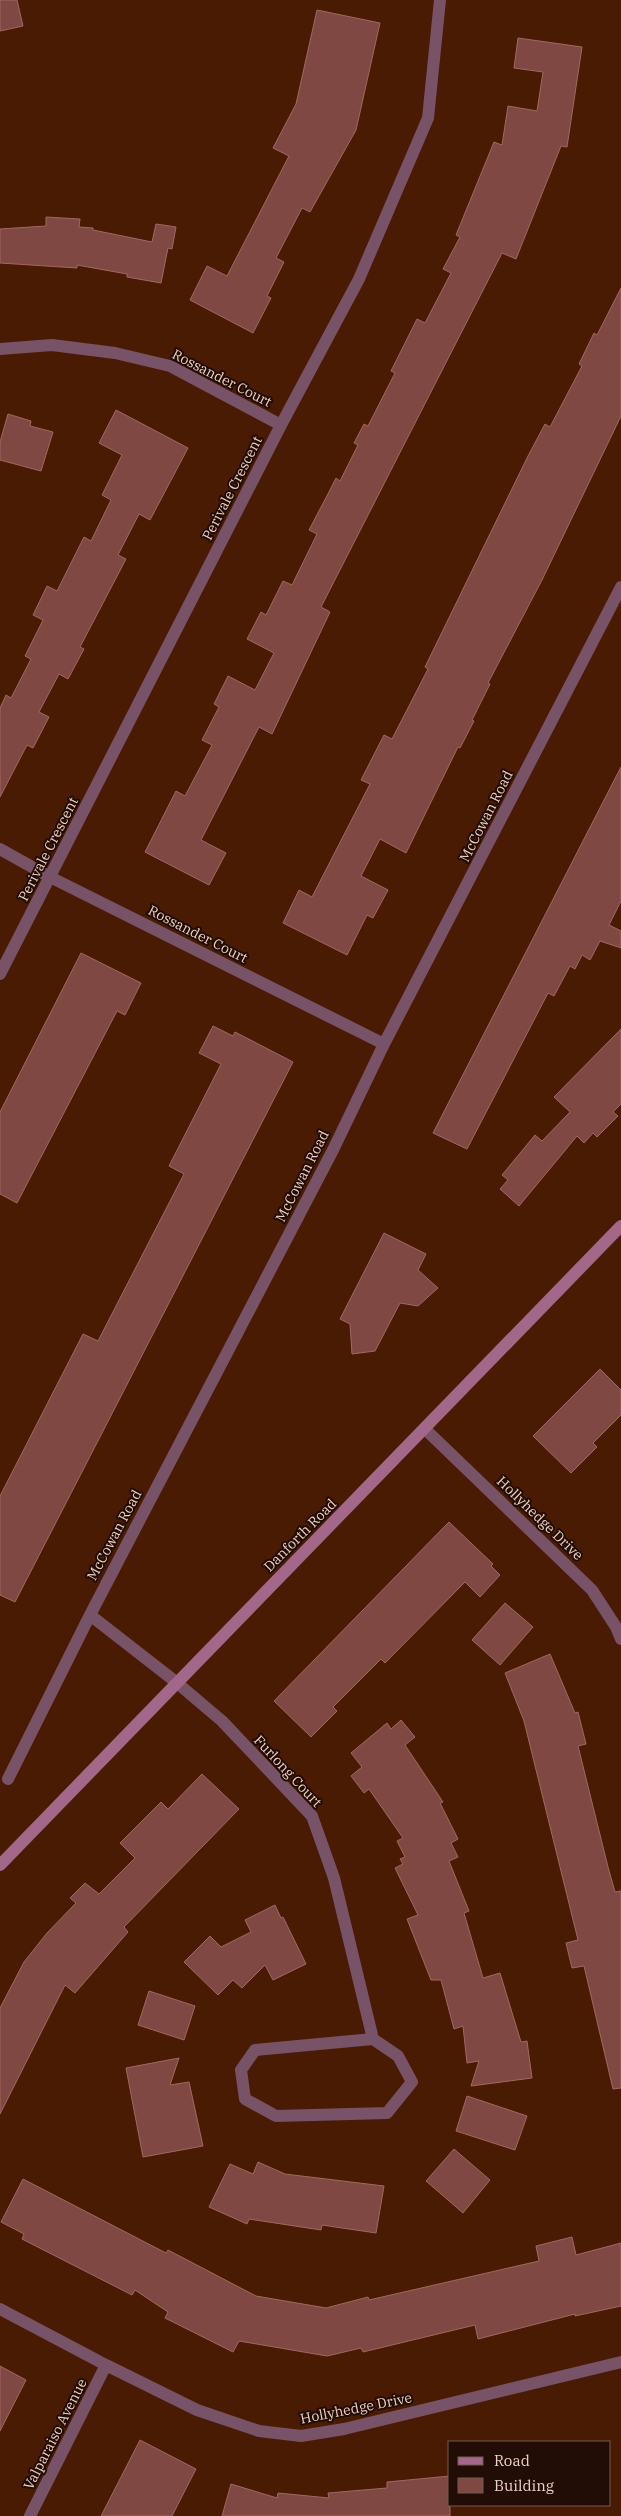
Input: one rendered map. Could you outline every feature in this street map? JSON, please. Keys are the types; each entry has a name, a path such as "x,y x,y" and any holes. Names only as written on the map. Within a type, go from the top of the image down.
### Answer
{"main road":[{"name":"Danforth Road","path":"0,1865 176,1682 426,1429 621,1226"}],"street":[{"name":"Perivale Crescent","path":"0,974 281,425 360,280 428,118 440,0"},
{"name":"Rossander Court","path":"0,349 52,346 115,353 170,366 281,425"},
{"name":"McCowan Road","path":"8,1779 90,1615 332,1150 384,1044 621,587"},
{"name":"Rossander Court","path":"0,849 50,877 384,1044"},
{"name":"Hollyhedge Drive","path":"426,1429 592,1590 616,1626 621,1639"},
{"name":"Furlong Court","path":"90,1615 176,1682 222,1721 312,1816 334,1878 373,2039"},
{"path":"373,2039 398,2056 412,2082 386,2114 276,2116 245,2099 241,2070 255,2050 373,2039"},
{"name":"Hollyhedge Drive","path":"0,2309 197,2410 259,2431 301,2436 382,2420 621,2362"},
{"name":"Valparaiso Avenue","path":"30,2516 106,2365"}],"building":[{"path":"0,0 17,0 23,26 0,31"},
{"path":"317,10 380,23 356,130 310,212 302,208 276,258 284,262 267,296 271,298 253,333 190,300 207,266 227,276 289,156 273,148 296,104"},
{"path":"518,38 582,47 567,147 561,146 516,259 502,253 321,607 330,612 272,734 259,727 201,840 226,853 209,885 145,852 176,791 185,796 212,745 202,740 219,707 214,704 228,676 255,690 274,653 247,639 261,612 266,615 283,581 292,585 317,534 309,530 336,478 340,481 358,445 354,443 364,424 368,426 395,373 391,371 417,319 425,323 451,273 443,269 460,237 456,235 494,142 502,145 508,106 537,111 543,72 514,68"},
{"path":"46,217 80,219 79,227 93,228 93,230 152,242 156,224 176,227 172,249 168,248 161,283 127,277 127,274 77,265 77,268 0,263 0,229 46,226"},
{"path":"621,288 621,416 542,580 488,683 490,684 472,720 474,721 460,748 458,747 406,853 380,839 361,876 388,890 373,918 367,915 347,955 283,923 299,890 312,897 370,784 361,780 384,735 392,739 428,669 425,667 528,456 545,424 550,427 582,366 579,364 594,333 597,335"},
{"path":"116,410 188,448 150,520 139,514 118,555 126,559 80,647 84,649 68,679 59,674 39,712 49,717 33,748 27,745 0,797 0,708 6,695 11,698 31,659 25,656 43,620 33,615 47,586 57,591 84,537 91,541 111,500 102,495 122,455 99,443"},
{"path":"8,414 31,421 30,426 53,432 41,471 0,460 0,442"},
{"path":"621,767 621,901 609,925 621,931 621,948 600,941 590,960 582,955 575,969 570,966 554,996 548,993 467,1149 433,1133"},
{"path":"81,953 141,983 125,1015 117,1011 17,1203 0,1194 0,1112"},
{"path":"213,1026 233,1036 235,1032 293,1062 15,1602 0,1595 0,1496 83,1334 98,1341 184,1174 169,1166 221,1064 199,1053"},
{"path":"621,1029 621,1104 613,1112 618,1116 597,1137 593,1133 584,1143 577,1136 519,1206 500,1189 508,1180 502,1175 535,1135 542,1141 570,1112 554,1097"},
{"path":"384,1233 426,1254 418,1270 438,1288 418,1306 400,1303 375,1351 352,1354 350,1324 340,1319"},
{"path":"600,1369 621,1390 621,1415 593,1443 597,1447 571,1473 533,1436"},
{"path":"449,1522 493,1564 491,1566 500,1575 480,1597 465,1582 385,1663 381,1659 333,1707 337,1711 311,1737 274,1701"},
{"path":"505,1603 533,1627 500,1665 472,1640"},
{"path":"550,1654 575,1713 578,1712 586,1744 578,1746 615,1892 621,1891 621,2088 613,2089 584,1966 572,1968 566,1943 578,1940 524,1721 505,1673"},
{"path":"401,1720 415,1737 405,1745 443,1802 440,1803 458,1839 451,1843 458,1857 449,1861 469,1911 464,1913 483,1978 500,1973 521,2042 527,2041 532,2078 471,2086 479,2061 467,2063 463,2026 454,2029 441,1980 431,1980 407,1919 418,1915 395,1868 403,1864 400,1859 405,1857 397,1841 403,1838 369,1789 364,1793 351,1776 362,1767 351,1753 387,1723 391,1729"},
{"path":"202,1774 239,1809 124,1927 128,1932 75,1993 65,1985 0,2114 0,2008 24,1962 47,1933 76,1903 70,1898 85,1883 99,1894 135,1858 120,1843 161,1802 168,1809"},
{"path":"275,1905 281,1918 283,1917 306,1964 273,1980 265,1965 242,1988 233,1980 218,1995 184,1962 210,1936 221,1947 251,1932 245,1920"},
{"path":"149,1991 195,2006 184,2040 138,2025"},
{"path":"179,2058 170,2085 189,2082 203,2146 143,2157 126,2068"},
{"path":"467,2096 527,2116 515,2150 456,2131"},
{"path":"454,2149 490,2180 463,2213 426,2181"},
{"path":"258,2162 285,2174 384,2186 376,2233 322,2225 321,2230 249,2219 247,2224 209,2207 230,2164 253,2174"},
{"path":"23,2179 166,2253 168,2250 256,2296 326,2308 368,2297 369,2300 539,2261 536,2246 572,2237 576,2255 621,2243 621,2306 575,2316 575,2314 478,2339 475,2325 363,2352 361,2348 327,2356 239,2341 233,2352 165,2318 168,2312 135,2290 132,2295 22,2239 24,2234 1,2222"},
{"path":"0,2366 26,2380 0,2431"},
{"path":"140,2440 196,2469 172,2516 101,2516"},
{"path":"448,2476 450,2516 222,2516 231,2484 277,2498 278,2493 329,2498 328,2493 387,2488 387,2482"}]}
